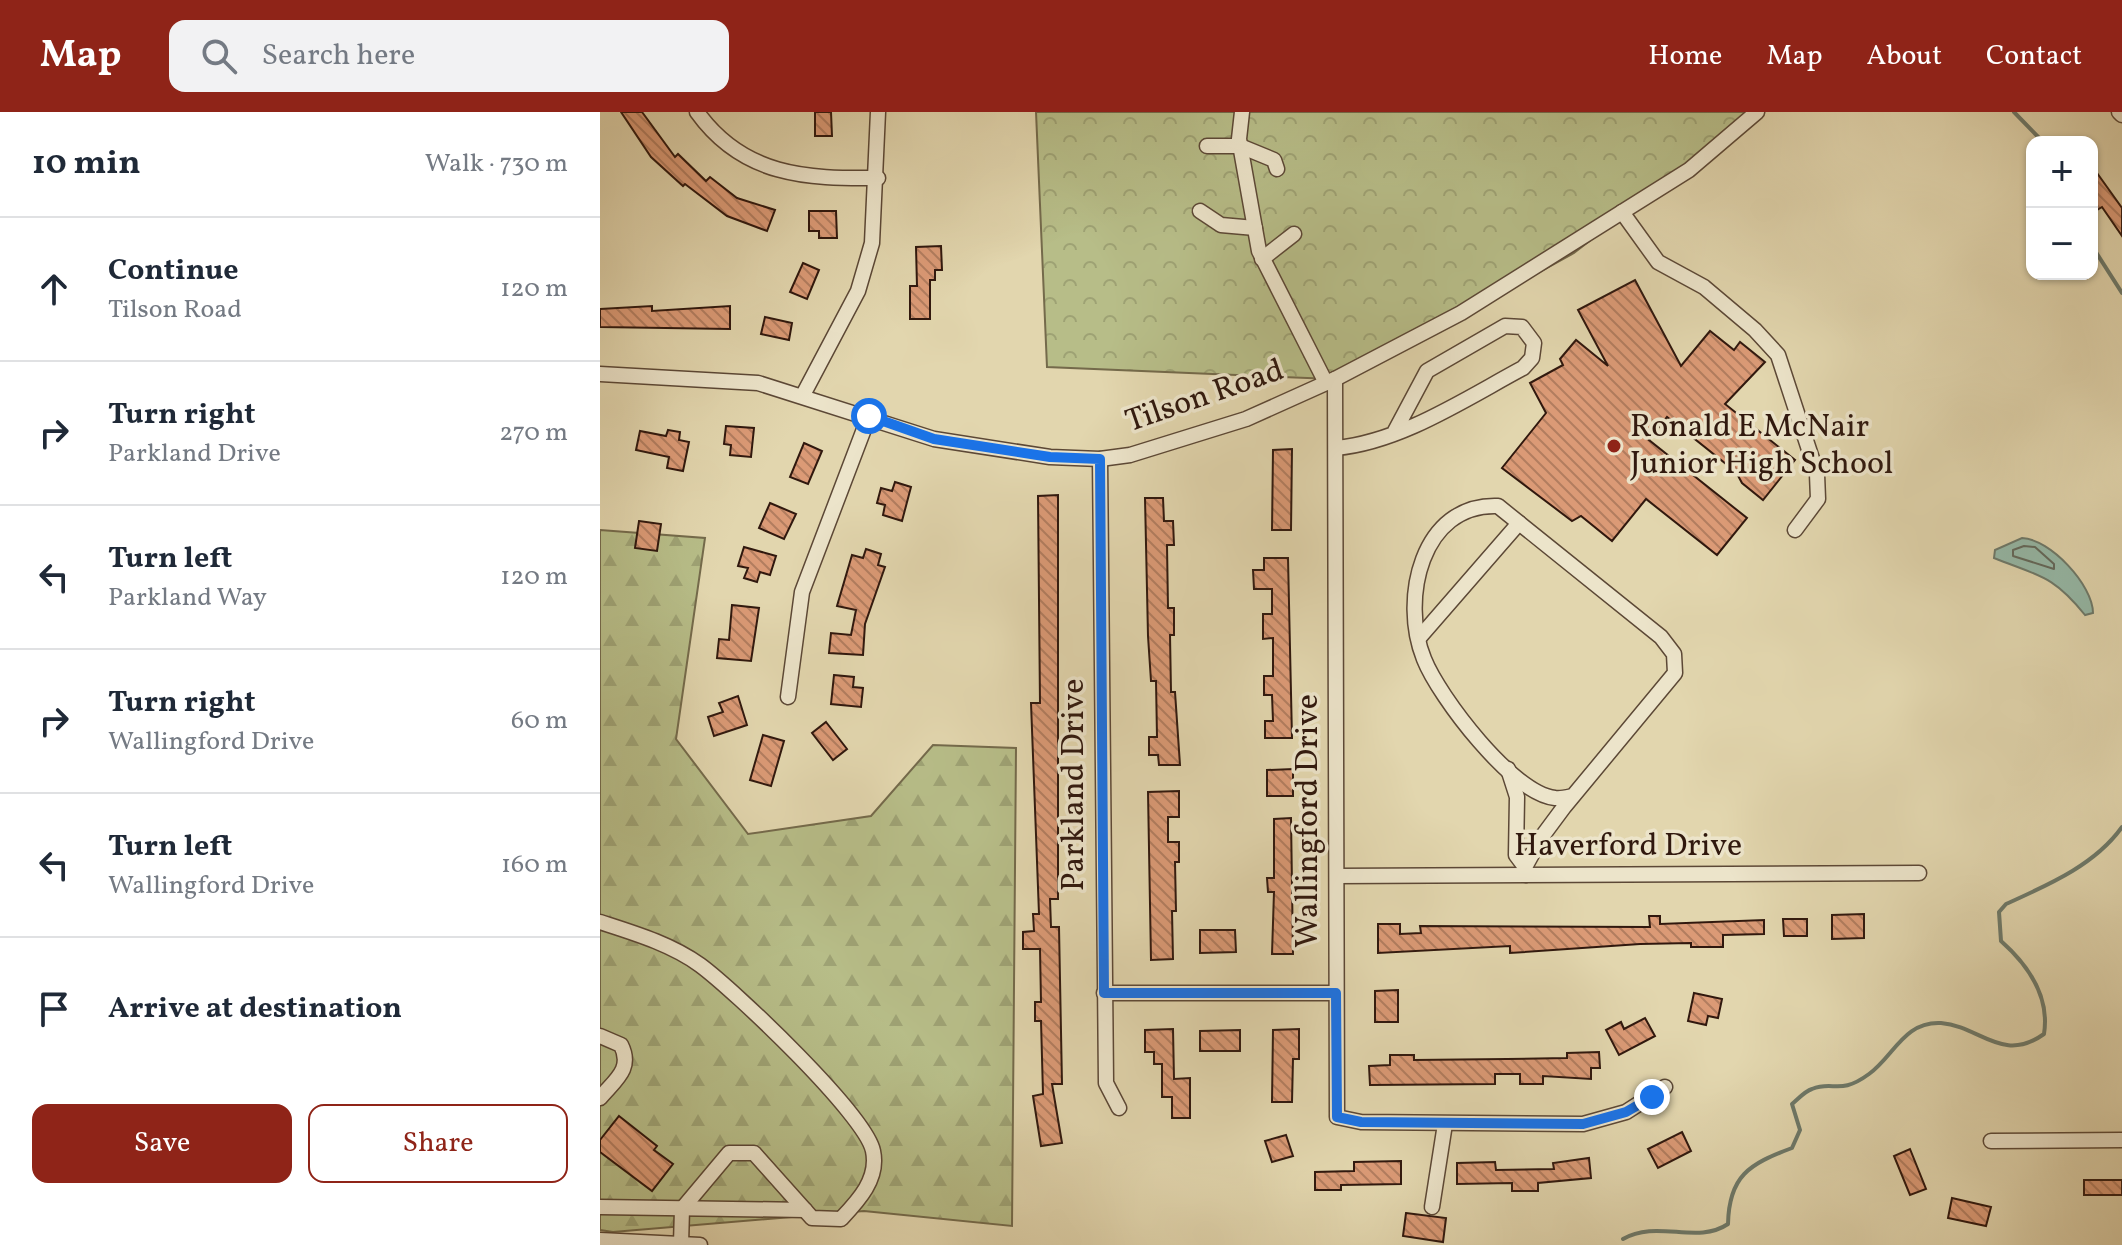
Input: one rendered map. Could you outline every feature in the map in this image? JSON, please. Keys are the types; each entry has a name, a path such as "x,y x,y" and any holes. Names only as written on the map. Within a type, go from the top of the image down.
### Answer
{"street":[{"path":"697,112 708,127 744,157 765,166 811,179 878,178"},
{"path":"803,395 858,291 872,243 878,178 878,112"},
{"path":"1242,112 1240,146 1262,259 1330,381"},
{"name":"Tilson Road","path":"600,374 758,383 934,439 1050,457 1100,459 1130,455 1246,419 1330,381 1461,313 1689,170 1757,112"},
{"path":"1207,146 1240,146 1274,160 1277,169"},
{"path":"1200,211 1221,225 1255,228"},
{"path":"1622,212 1658,262 1704,287 1755,330 1778,355 1817,474 1818,499 1810,515 1795,530"},
{"path":"1262,259 1294,234"},
{"path":"1336,448 1370,445 1395,431 1422,422 1523,368 1532,358 1534,343 1522,327 1505,326 1427,371 1395,431"},
{"name":"Wallingford Drive","path":"1330,381 1336,448 1337,1117 1361,1122 1445,1124 1592,1122 1626,1112 1665,1087"},
{"path":"788,697 802,592 869,416"},
{"name":"Parkland Drive","path":"1100,459 1106,1083 1119,1108"},
{"path":"1526,871 1541,838 1675,673 1674,654 1661,637 1498,506 1476,505 1456,515 1436,533 1424,555 1416,585 1423,658 1448,705 1476,739 1540,794 1555,798 1573,796"},
{"path":"1419,638 1519,523"},
{"path":"1508,768 1517,797 1516,855 1526,871"},
{"name":"Haverford Drive","path":"1337,876 1526,871 1919,873"},
{"path":"600,922 662,944 699,965 757,1014 860,1124 874,1152 867,1190 841,1219 812,1218 754,1153 729,1153 682,1209 681,1244"},
{"path":"1104,993 1336,993"},
{"path":"600,1036 621,1045 627,1057 625,1070 600,1098"},
{"path":"1432,1207 1445,1124"},
{"path":"1991,1141 2122,1140"},
{"path":"600,1207 805,1210"},
{"path":"600,1240 700,1245"}],"green space":[{"path":"1036,112 1752,112 1735,129 1574,253 1427,334 1332,379 1047,367"},
{"path":"600,530 705,538 676,739 748,834 871,816 933,745 1016,748 1012,1226 864,1211 613,1232 600,1230"}],"water":[{"path":"2022,538 2045,546 2068,565 2086,590 2093,613 2085,615 2064,592 2044,578 1994,558 1995,550"}],"building":[{"path":"621,112 642,112 675,157 678,154 706,181 710,177 737,198 775,210 767,231 727,216 685,184 683,186 651,157"},
{"path":"815,112 831,112 832,136 815,136"},
{"path":"2098,174 2122,208 2122,236 2102,207 2098,209"},
{"path":"809,211 836,211 837,238 819,238 819,231 809,231"},
{"path":"941,246 942,270 935,270 935,280 930,280 930,319 910,319 910,286 917,286 916,247"},
{"path":"803,263 819,270 807,299 790,292"},
{"path":"1635,280 1681,366 1710,331 1734,350 1740,342 1765,362 1725,404 1795,460 1763,500 1742,483 1736,472 1667,417 1649,440 1747,518 1717,555 1646,499 1612,541 1581,516 1572,521 1502,468 1546,413 1530,383 1563,365 1560,359 1576,340 1608,366 1578,310"},
{"path":"652,306 652,311 730,306 730,329 600,327 600,309"},
{"path":"765,317 792,323 789,340 761,334"},
{"path":"726,426 754,428 751,457 730,455 731,445 724,444"},
{"path":"668,430 680,432 679,440 689,442 683,471 667,468 669,457 636,450 640,431 666,436"},
{"path":"804,443 822,451 808,484 790,477"},
{"path":"1292,449 1291,530 1272,530 1273,450"},
{"path":"895,482 911,487 902,521 883,515 885,505 877,503 881,488 892,491"},
{"path":"1058,495 1058,899 1050,899 1051,927 1059,927 1062,1084 1052,1084 1062,1143 1041,1146 1033,1096 1043,1094 1041,1021 1035,1021 1035,1002 1041,1002 1040,949 1023,949 1023,932 1034,931 1033,914 1039,914 1031,703 1040,703 1038,496"},
{"path":"1145,498 1163,498 1164,521 1173,521 1174,545 1167,545 1168,608 1174,608 1174,635 1170,635 1171,692 1175,692 1180,765 1159,765 1158,755 1149,755 1149,737 1157,737 1156,681 1151,681 1148,636"},
{"path":"770,503 796,514 784,539 759,528"},
{"path":"639,521 661,524 657,551 635,548"},
{"path":"744,547 776,556 770,575 760,572 757,582 744,578 748,568 738,566"},
{"path":"866,549 881,554 878,565 885,567 865,624 863,655 829,653 831,633 851,635 856,610 837,606 852,555 863,558"},
{"path":"1264,558 1288,558 1292,738 1265,738 1265,721 1273,721 1272,695 1264,695 1264,676 1273,676 1273,638 1263,639 1263,614 1272,614 1272,589 1254,589 1253,570 1264,570"},
{"path":"732,605 759,608 751,661 717,658 719,639 729,640"},
{"path":"834,675 854,677 853,687 863,688 861,707 831,704"},
{"path":"738,696 747,725 714,736 708,717 723,712 719,703"},
{"path":"826,722 847,749 833,760 812,733"},
{"path":"763,735 784,741 771,786 750,780"},
{"path":"1293,769 1293,796 1267,796 1267,770"},
{"path":"1179,791 1179,817 1168,817 1168,842 1179,842 1179,862 1175,862 1176,911 1172,911 1173,959 1151,960 1148,792"},
{"path":"1291,818 1293,954 1272,954 1274,892 1268,892 1267,878 1274,878 1274,819"},
{"path":"1864,914 1864,938 1832,939 1832,915"},
{"path":"1649,916 1660,916 1660,924 1764,920 1764,934 1723,935 1723,947 1691,947 1691,943 1640,944 1510,953 1510,946 1378,953 1378,924 1400,924 1400,934 1421,933 1420,926 1650,927"},
{"path":"1783,919 1807,919 1807,936 1784,936"},
{"path":"1200,930 1235,930 1236,952 1200,953"},
{"path":"1398,990 1398,1022 1375,1022 1375,991"},
{"path":"1694,993 1722,999 1718,1018 1708,1016 1706,1025 1688,1021"},
{"path":"1645,1018 1655,1036 1619,1055 1606,1030 1621,1022 1624,1029"},
{"path":"1173,1029 1174,1079 1190,1078 1190,1118 1172,1118 1172,1097 1162,1097 1162,1064 1154,1064 1154,1052 1145,1052 1145,1030"},
{"path":"1299,1029 1299,1059 1293,1059 1292,1102 1272,1102 1273,1030"},
{"path":"1240,1030 1240,1051 1200,1051 1200,1031"},
{"path":"1599,1052 1600,1068 1591,1068 1591,1079 1543,1076 1543,1084 1520,1084 1520,1074 1495,1074 1495,1084 1370,1085 1369,1066 1390,1065 1390,1055 1414,1055 1414,1060 1507,1059 1567,1058 1567,1053"},
{"path":"619,1116 657,1146 654,1150 673,1164 652,1191 600,1152 600,1140"},
{"path":"1682,1132 1691,1151 1658,1168 1648,1149"},
{"path":"1286,1135 1293,1156 1272,1162 1265,1141"},
{"path":"1910,1149 1926,1189 1910,1195 1894,1156"},
{"path":"1589,1158 1591,1178 1538,1183 1538,1191 1512,1191 1512,1183 1457,1184 1457,1163 1495,1162 1496,1170 1554,1169 1553,1163"},
{"path":"1401,1161 1401,1184 1341,1185 1341,1190 1315,1190 1315,1172 1354,1171 1354,1162"},
{"path":"2084,1180 2122,1180 2122,1195 2084,1195"},
{"path":"1952,1198 1991,1207 1986,1226 1948,1218"},
{"path":"1406,1213 1446,1218 1443,1242 1403,1236"}],"waterway":[{"path":"2014,112 2037,136"},
{"path":"2098,255 2122,293"},
{"path":"1623,1239 1649,1231 1703,1232 1728,1224 1732,1194 1744,1174 1764,1160 1792,1148 1800,1130 1792,1104 1812,1089 1844,1086 1859,1081 1918,1028 1941,1023 1968,1030 1991,1041 2016,1045 2044,1034 2044,1007 2040,994 2020,960 2001,941 1999,912 2006,904 2085,863 2122,827"}],"place":[{"name":"Ronald E McNair Junior High School","path":"1614,446"}],"route":[{"path":"869,416 934,439 1050,457 1100,459 1104,993 1336,993 1337,1117 1361,1122 1583,1124 1626,1112 1652,1097"}]}
